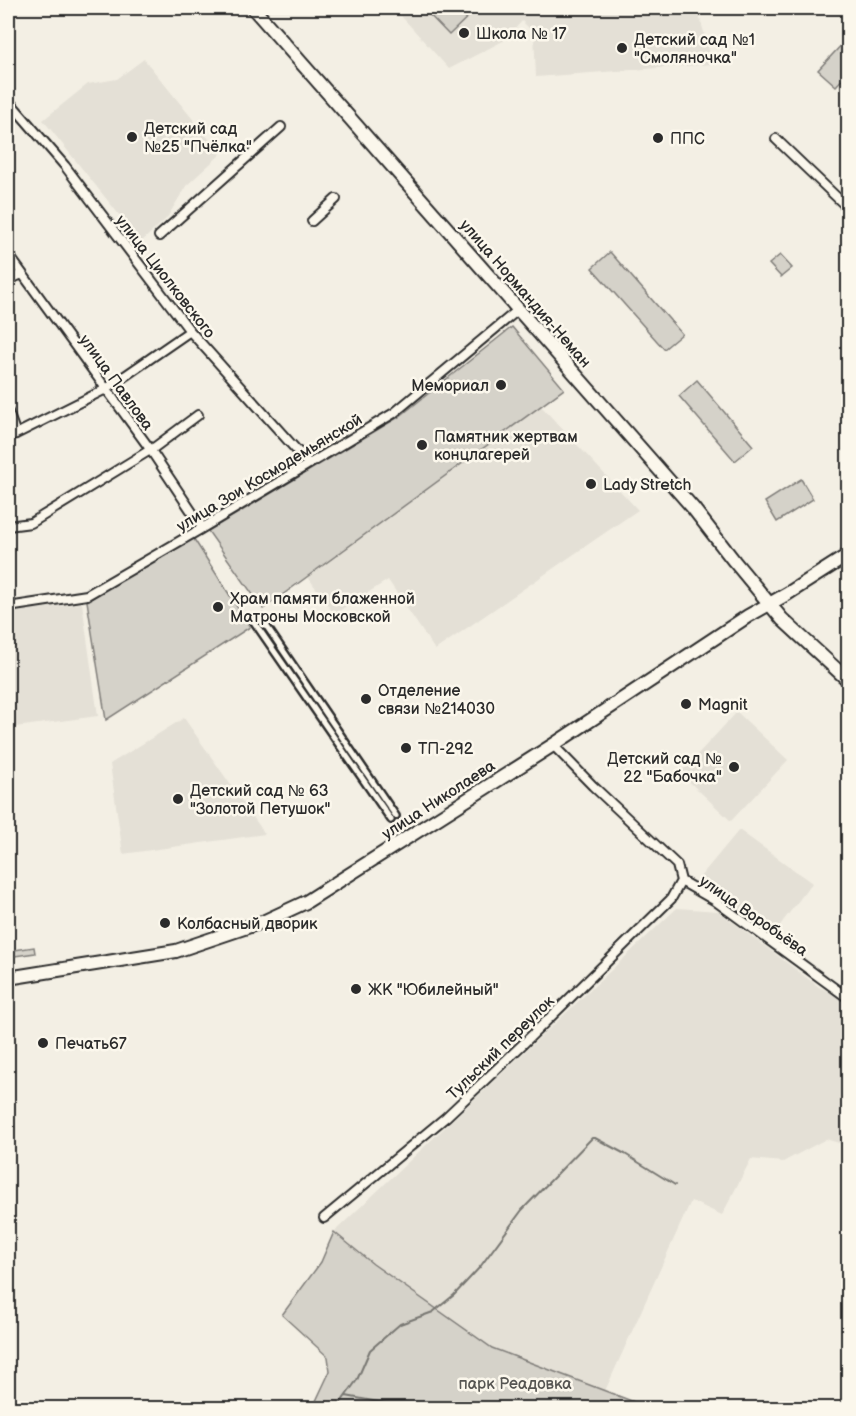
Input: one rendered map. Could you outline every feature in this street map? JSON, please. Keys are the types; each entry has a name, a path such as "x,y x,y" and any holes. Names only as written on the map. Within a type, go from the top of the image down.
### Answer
{"main road":[{"name":"улица Нормандия-Неман","path":"253,8 693,508 782,619 849,680"},
{"name":"улица Николаева","path":"8,978 176,951 265,921 319,894 769,604 849,555"}],"street":[{"name":"улица Циолковского","path":"8,100 65,166 190,331 309,464"},
{"path":"159,236 281,127"},
{"path":"776,139 849,208"},
{"path":"312,220 336,199"},
{"name":"улица Павлова","path":"8,254 150,449 202,527"},
{"path":"8,280 22,274"},
{"name":"улица Зои Космодемьянской","path":"8,608 87,594 202,527 394,413 519,309"},
{"path":"8,412 12,436 106,389 190,331"},
{"path":"8,526 31,523 150,449 198,415"},
{"path":"261,618 396,816"},
{"path":"254,622 391,820"},
{"name":"улица Воробьёва","path":"553,745 677,865 681,881 714,900 849,998"},
{"name":"Тульский переулок","path":"324,1218 446,1117 671,898 681,881"}],"shaded area":[{"name":"Детский сад №1 \"Смоляночка\"","path":"394,8 697,8 713,64 536,77 534,33 522,21 505,40 449,69"},
{"name":"Детский сад №25 \"Пчёлка\"","path":"144,59 221,154 186,186 167,218 141,242 43,120 88,84 117,79"},
{"path":"541,406 638,510 435,650 388,580 334,614 308,577"},
{"path":"82,603 98,716 8,728 9,612"},
{"name":"Детский сад № 22 \"Бабочка\"","path":"737,712 788,760 731,821 680,773"},
{"name":"Детский сад № 63 \"Золотой Петушок\"","path":"184,718 265,834 123,854 110,764"},
{"path":"739,830 812,883 771,937 700,877"},
{"path":"677,908 718,911 819,987 848,1001 848,1146 826,1139 783,1162 751,1159 722,1215 691,1201 605,1391 492,1348 373,1264 334,1232"}],"green space":[{"path":"423,8 477,8 449,35"},
{"path":"848,38 848,73 836,86 818,70"},
{"path":"610,252 682,334 664,349 592,268"},
{"path":"780,255 792,268 781,277 769,264"},
{"path":"512,327 564,389 263,609 208,531 399,417"},
{"path":"697,380 753,446 735,461 679,396"},
{"path":"801,479 813,499 777,522 765,502"},
{"path":"192,536 250,627 106,720 87,601"},
{"path":"34,947 35,953 8,957 8,951"},
{"name":"парк Реадовка","path":"334,1232 373,1264 492,1348 650,1408 309,1408 315,1403 330,1371 328,1357 282,1315 321,1262"}],"waterway":[{"path":"337,1408 357,1380 370,1350 400,1324 433,1312 454,1295 480,1267 522,1210 592,1138 625,1154 675,1185"},
{"path":"346,1396 411,1408"}],"place":[{"name":"Школа № 17","path":"464,33"},
{"name":"Детский сад №1 \"Смоляночка\"","path":"622,48"},
{"name":"Детский сад №25 \"Пчёлка\"","path":"132,137"},
{"name":"ППС","path":"658,138"},
{"name":"Мемориал","path":"501,385"},
{"name":"Памятник жертвам концлагерей","path":"422,445"},
{"name":"Lady Stretch","path":"591,484"},
{"name":"Храм памяти блаженной Матроны Московской","path":"218,607"},
{"name":"Отделение связи №214030","path":"366,699"},
{"name":"Magnit","path":"686,704"},
{"name":"ТП-292","path":"406,748"},
{"name":"Детский сад № 22 \"Бабочка\"","path":"734,767"},
{"name":"Детский сад № 63 \"Золотой Петушок\"","path":"178,799"},
{"name":"Колбасный дворик","path":"165,923"},
{"name":"ЖК \"Юбилейный\"","path":"356,989"},
{"name":"Печать67","path":"43,1043"}]}
